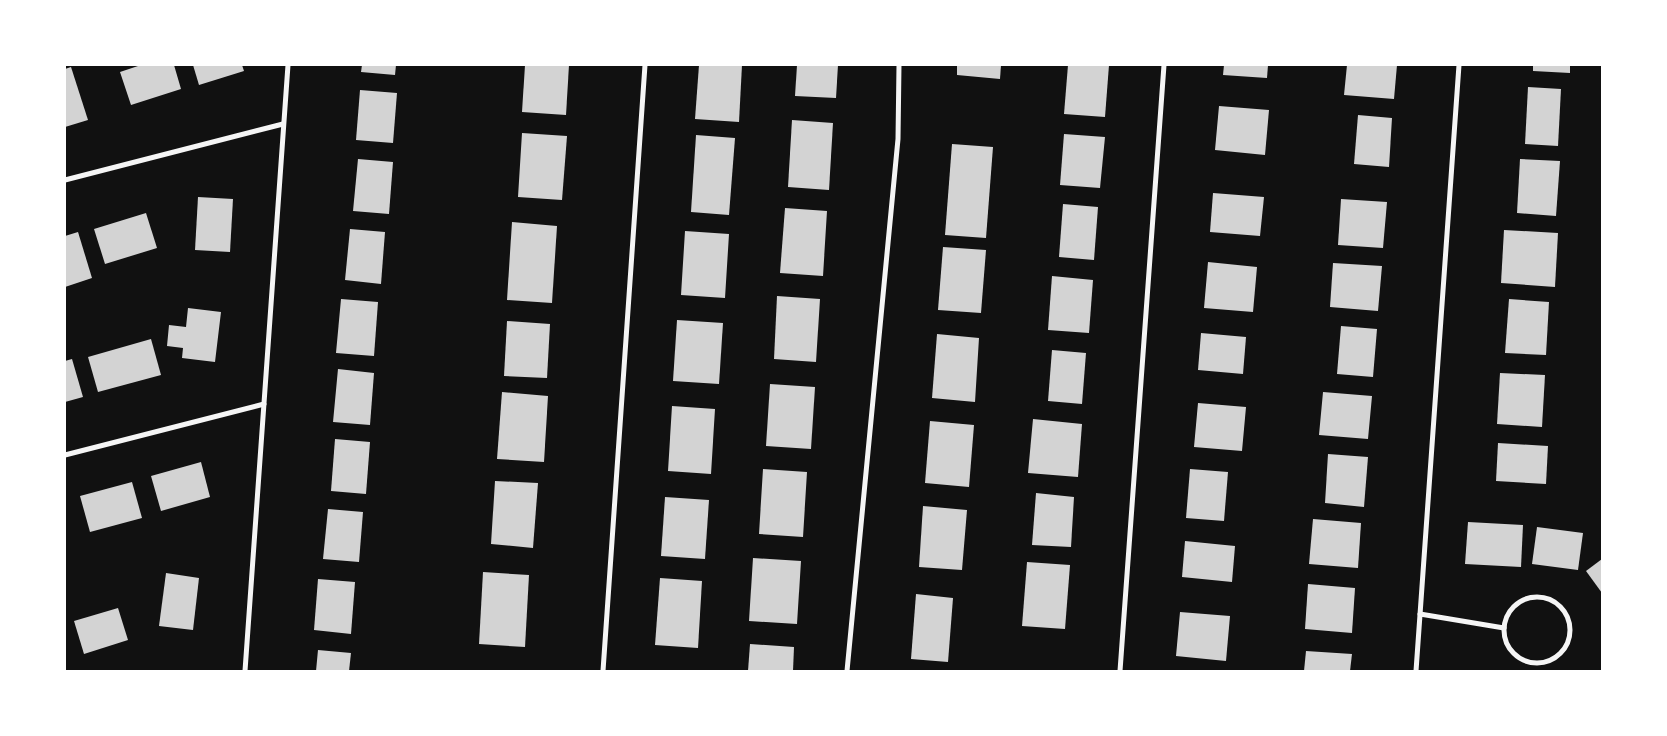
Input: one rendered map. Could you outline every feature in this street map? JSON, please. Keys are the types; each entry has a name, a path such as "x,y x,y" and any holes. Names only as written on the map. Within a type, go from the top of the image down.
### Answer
{"street":[{"path":"243,671 288,65"},
{"path":"603,671 645,65"},
{"path":"848,671 898,139 899,65"},
{"path":"1120,671 1164,65"},
{"path":"1416,671 1459,65"},
{"path":"65,180 284,124"},
{"path":"65,455 264,404"},
{"path":"1532,598 1544,598 1554,602 1562,610 1568,619 1570,630 1568,641 1555,658 1546,662 1535,663 1525,661 1516,656 1509,648 1504,628 1507,617 1513,608 1522,601 1532,598"},
{"path":"1420,614 1504,628"}],"building":[{"path":"141,65 174,65 181,89 131,105 120,72"},
{"path":"193,65 242,65 244,71 199,85"},
{"path":"362,65 396,65 395,75 361,72"},
{"path":"525,65 569,65 566,115 522,112"},
{"path":"699,65 742,65 739,122 695,119"},
{"path":"797,65 838,65 836,98 795,96"},
{"path":"957,65 1001,65 1000,79 957,75"},
{"path":"1068,65 1109,65 1105,117 1064,114"},
{"path":"1224,65 1268,65 1267,78 1223,75"},
{"path":"1347,65 1397,65 1394,99 1344,95"},
{"path":"1533,65 1570,65 1570,73 1533,71"},
{"path":"71,67 88,120 65,127 65,69"},
{"path":"1528,87 1561,89 1558,146 1525,144"},
{"path":"360,90 397,93 393,143 356,140"},
{"path":"1219,106 1269,110 1265,155 1215,150"},
{"path":"1358,115 1392,118 1389,167 1354,164"},
{"path":"792,120 833,123 829,190 788,187"},
{"path":"522,133 567,136 562,200 518,197"},
{"path":"1064,134 1105,137 1100,188 1060,185"},
{"path":"696,135 735,138 729,215 691,212"},
{"path":"952,144 993,147 986,238 945,235"},
{"path":"358,159 393,162 389,214 353,211"},
{"path":"1520,159 1560,161 1556,216 1517,213"},
{"path":"1213,193 1264,197 1260,236 1210,232"},
{"path":"198,197 233,199 230,252 195,250"},
{"path":"1341,199 1387,202 1383,248 1338,245"},
{"path":"1063,204 1098,207 1094,260 1059,257"},
{"path":"785,208 827,211 823,276 780,273"},
{"path":"146,213 157,248 105,264 94,229"},
{"path":"512,222 557,226 552,303 507,300"},
{"path":"350,229 385,232 381,284 345,280"},
{"path":"1504,230 1558,233 1555,287 1501,283"},
{"path":"685,231 729,234 725,298 681,295"},
{"path":"78,232 92,278 65,287 65,236"},
{"path":"943,247 986,250 981,313 938,310"},
{"path":"1208,262 1257,267 1253,312 1204,308"},
{"path":"1333,263 1382,266 1378,311 1330,307"},
{"path":"1052,276 1093,280 1089,333 1048,330"},
{"path":"777,296 820,299 816,362 774,359"},
{"path":"341,299 378,302 374,356 336,353"},
{"path":"1509,299 1549,302 1546,355 1505,353"},
{"path":"188,308 221,312 215,362 182,358 183,348 167,346 169,325 186,327"},
{"path":"677,320 723,323 719,384 673,381"},
{"path":"507,321 550,324 547,378 504,376"},
{"path":"1341,326 1377,329 1373,377 1337,374"},
{"path":"1201,333 1246,337 1243,374 1198,370"},
{"path":"937,334 979,338 975,402 932,398"},
{"path":"151,339 161,375 98,392 88,357"},
{"path":"1052,350 1086,353 1082,404 1048,401"},
{"path":"72,359 83,397 65,402 65,361"},
{"path":"338,369 374,373 370,425 333,422"},
{"path":"1500,373 1545,375 1542,427 1497,424"},
{"path":"770,384 815,387 811,449 766,446"},
{"path":"502,392 548,396 544,462 497,459"},
{"path":"1323,392 1372,396 1368,439 1319,435"},
{"path":"1198,403 1246,407 1242,451 1194,447"},
{"path":"672,406 715,409 711,474 668,471"},
{"path":"1033,419 1082,424 1078,477 1028,473"},
{"path":"930,421 974,425 969,487 925,483"},
{"path":"335,439 370,442 366,494 331,491"},
{"path":"1498,443 1548,446 1546,484 1496,481"},
{"path":"1328,454 1368,457 1364,507 1325,503"},
{"path":"201,462 210,497 161,511 151,476"},
{"path":"763,469 807,472 803,537 759,534"},
{"path":"1190,469 1228,472 1224,521 1186,518"},
{"path":"495,481 538,483 533,548 491,544"},
{"path":"132,482 142,518 90,532 80,496"},
{"path":"1036,493 1074,497 1071,547 1032,545"},
{"path":"665,497 709,500 705,559 661,556"},
{"path":"923,506 967,510 962,570 919,567"},
{"path":"328,509 363,512 359,562 323,559"},
{"path":"1313,519 1361,523 1358,568 1309,564"},
{"path":"1468,522 1523,525 1521,567 1465,564"},
{"path":"1537,527 1583,533 1578,570 1532,564"},
{"path":"1185,541 1235,546 1232,582 1182,577"},
{"path":"753,558 801,561 797,624 749,621"},
{"path":"1602,559 1602,593 1586,571"},
{"path":"1027,562 1070,565 1065,629 1022,626"},
{"path":"483,572 529,575 525,647 479,644"},
{"path":"166,573 199,578 193,630 159,626"},
{"path":"660,578 702,581 698,648 655,645"},
{"path":"318,579 355,582 351,634 314,630"},
{"path":"1308,584 1355,588 1352,633 1305,629"},
{"path":"916,594 953,598 948,662 911,659"},
{"path":"118,608 128,640 84,654 74,621"},
{"path":"1180,612 1230,616 1226,661 1176,656"},
{"path":"750,644 794,647 793,671 748,671"},
{"path":"318,650 351,653 349,671 316,671"},
{"path":"1306,651 1352,654 1350,671 1304,671"}]}
